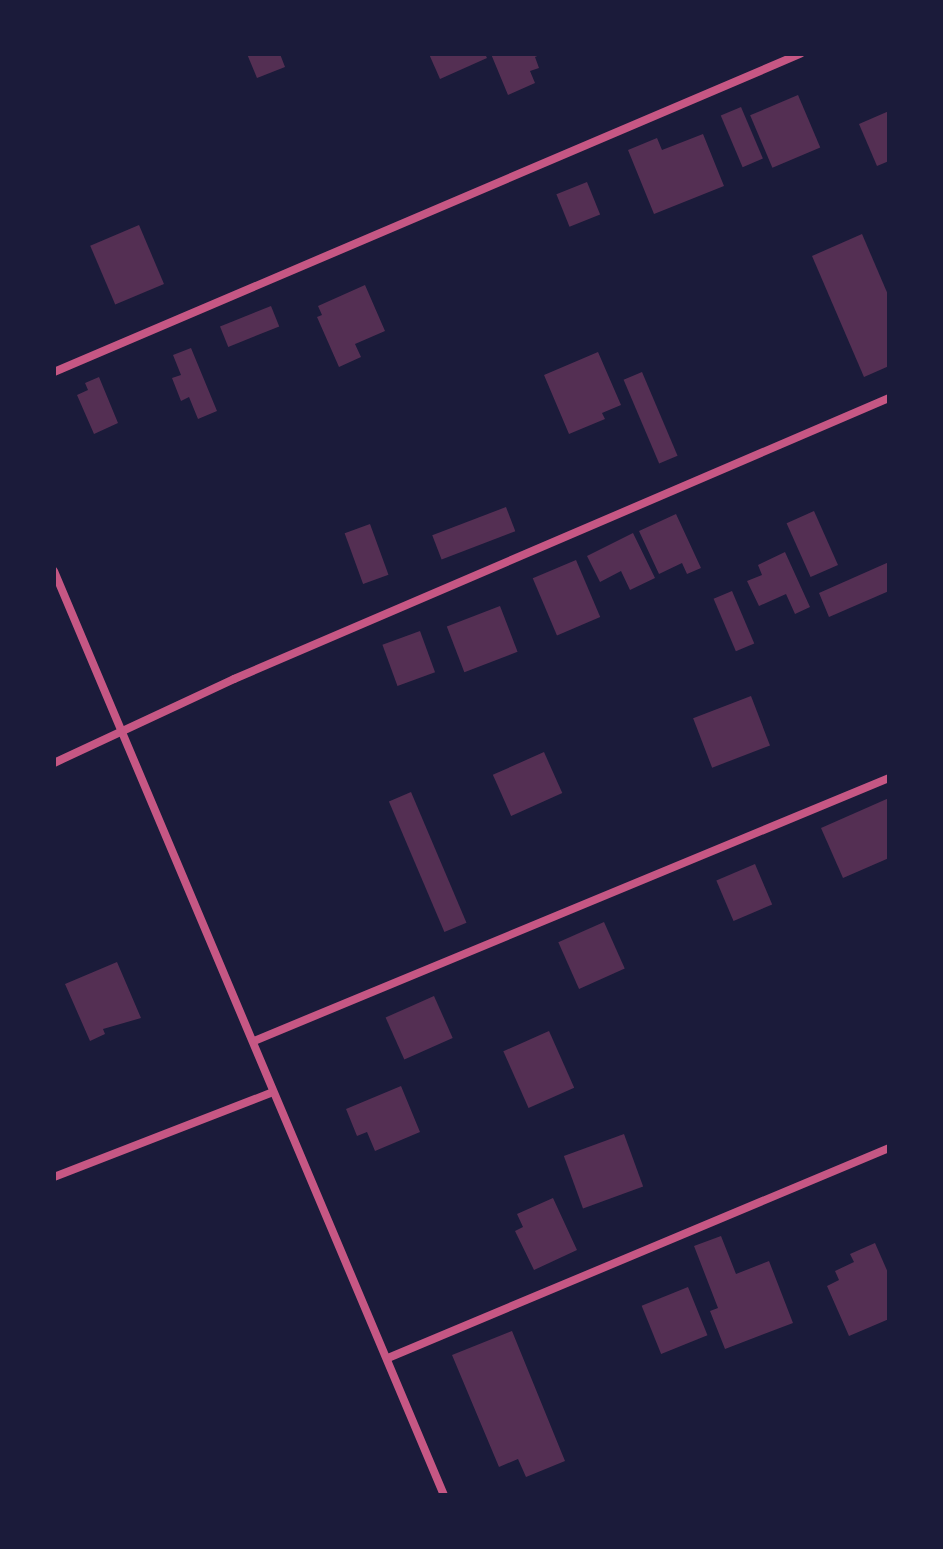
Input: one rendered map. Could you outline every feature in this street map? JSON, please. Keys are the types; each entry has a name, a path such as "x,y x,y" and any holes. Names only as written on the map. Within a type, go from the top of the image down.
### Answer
{"street":[{"path":"54,372 800,54"},
{"path":"54,763 234,679 889,398"},
{"path":"54,571 444,1495"},
{"path":"254,1041 889,778"},
{"path":"54,1177 273,1092"},
{"path":"388,1358 889,1148"}],"building":[{"path":"247,54 280,54 285,67 257,78"},
{"path":"429,54 485,54 487,58 440,79"},
{"path":"491,54 542,54 535,57 539,68 530,71 535,83 508,95"},
{"path":"798,95 820,147 772,168 750,115"},
{"path":"741,107 763,159 743,167 721,116"},
{"path":"889,111 889,161 877,166 859,124"},
{"path":"703,134 724,186 654,214 628,150 657,138 662,150"},
{"path":"587,182 600,214 570,227 556,194"},
{"path":"139,225 164,284 115,305 90,246"},
{"path":"862,234 889,297 889,366 864,377 812,256"},
{"path":"365,285 385,331 355,344 361,357 339,367 317,317 322,315 318,306"},
{"path":"271,306 279,326 228,347 220,327"},
{"path":"191,348 217,411 198,419 189,397 181,401 172,378 181,375 173,355"},
{"path":"598,352 621,405 602,413 605,419 569,434 544,375"},
{"path":"642,372 678,456 659,464 624,380"},
{"path":"99,377 118,423 94,434 77,395 88,390 85,383"},
{"path":"506,507 515,531 442,560 432,535"},
{"path":"814,511 838,565 811,577 787,523"},
{"path":"676,514 701,568 687,574 682,563 659,574 639,531"},
{"path":"370,524 388,575 363,584 345,533"},
{"path":"633,533 655,578 630,590 621,571 600,582 587,556"},
{"path":"785,552 810,607 795,614 786,594 759,606 747,581 762,575 758,565"},
{"path":"576,560 600,617 557,635 533,578"},
{"path":"889,562 889,591 829,617 819,593"},
{"path":"732,591 754,643 736,651 714,599"},
{"path":"500,606 518,652 464,672 447,626"},
{"path":"420,631 435,672 397,686 382,645"},
{"path":"751,696 770,745 712,768 693,718"},
{"path":"544,752 562,793 511,816 493,775"},
{"path":"411,792 466,923 444,932 389,801"},
{"path":"889,798 889,858 843,878 821,828"},
{"path":"755,864 772,905 734,921 716,880"},
{"path":"604,922 625,969 579,989 558,942"},
{"path":"117,962 141,1018 103,1029 105,1034 90,1041 65,984"},
{"path":"434,996 453,1038 404,1060 386,1018"},
{"path":"549,1031 574,1088 529,1108 503,1051"},
{"path":"401,1086 420,1132 375,1151 367,1132 357,1136 346,1109"},
{"path":"624,1134 643,1187 583,1209 564,1156"},
{"path":"553,1198 577,1250 534,1270 515,1231 523,1227 517,1214"},
{"path":"721,1236 736,1274 769,1261 793,1323 725,1349 710,1311 718,1308 694,1246"},
{"path":"875,1243 889,1275 889,1319 849,1336 827,1286 839,1280 835,1271 854,1262 850,1254"},
{"path":"688,1287 707,1335 661,1354 642,1306"},
{"path":"512,1331 565,1461 526,1477 518,1459 499,1467 452,1355"}]}
